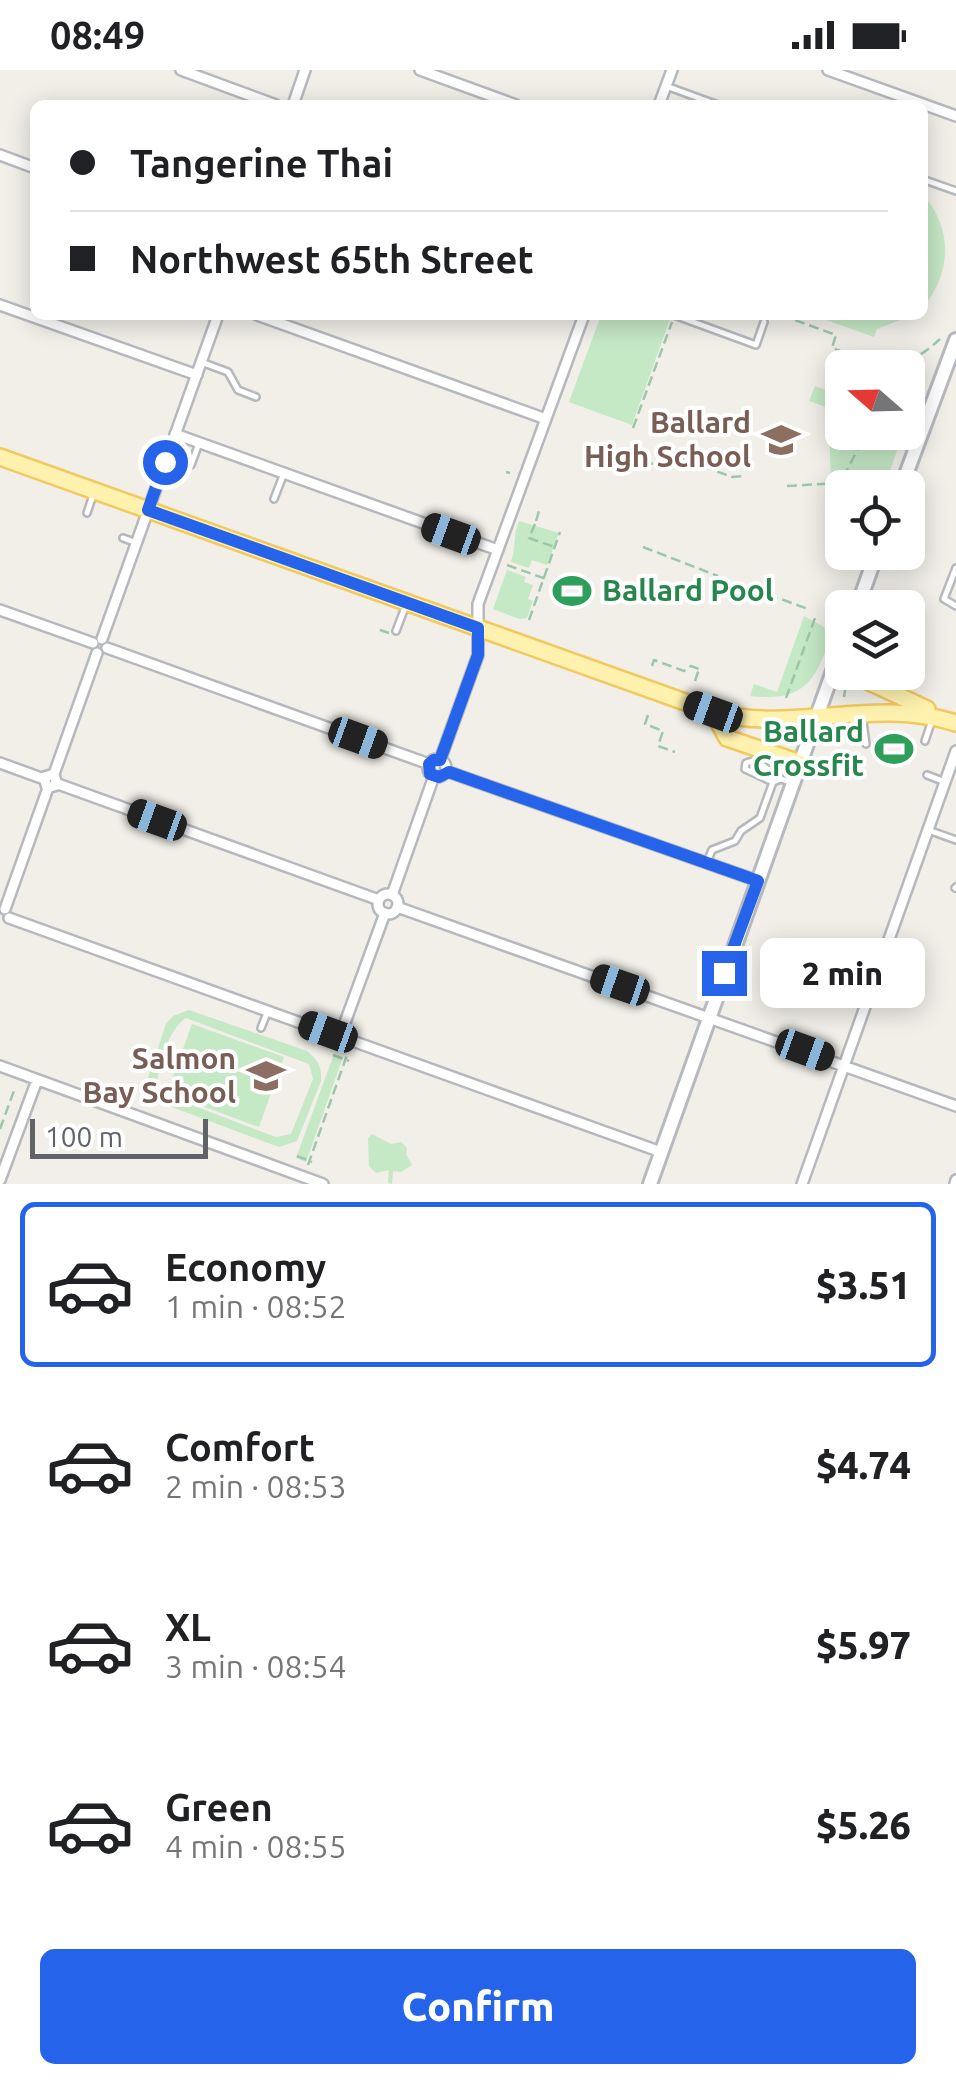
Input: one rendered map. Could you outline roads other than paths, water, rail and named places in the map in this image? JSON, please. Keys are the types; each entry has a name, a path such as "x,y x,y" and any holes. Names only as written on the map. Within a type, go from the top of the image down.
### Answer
{"main road":[{"path":"0,456 713,712 751,719 899,711 946,720"},
{"path":"904,690 946,720"},
{"path":"713,712 727,738 753,753 800,763"}],"street":[{"path":"180,70 262,100"},
{"path":"296,100 305,70"},
{"path":"420,70 502,100"},
{"path":"662,100 672,70"},
{"path":"828,70 911,100"},
{"path":"928,106 956,116"},
{"path":"0,156 30,166"},
{"path":"0,305 30,316"},
{"path":"41,320 196,376"},
{"path":"216,320 4,915 268,1010 338,1031"},
{"path":"270,320 546,419"},
{"path":"440,760 478,655 478,604 582,320"},
{"path":"909,470 956,340"},
{"path":"176,434 498,550"},
{"path":"0,610 429,764"},
{"path":"650,1184 778,824 787,781 800,763 817,716 833,690"},
{"path":"802,1184 956,751"},
{"path":"440,760 446,771 442,776 434,776 429,764 440,760"},
{"path":"0,763 379,900"},
{"path":"446,771 758,881"},
{"path":"392,894 434,776"},
{"path":"385,913 379,900 392,894"},
{"path":"385,913 397,907 392,894"},
{"path":"397,907 956,1106"},
{"path":"385,913 338,1031 340,1042 348,1039 661,1152"},
{"path":"0,1066 323,1184"},
{"path":"0,1180 36,1080"},
{"path":"288,1184 292,1173"}],"lane":[{"path":"666,86 704,100"},
{"path":"928,180 956,190"},
{"path":"679,320 756,344 764,322"},
{"path":"201,362 228,372 238,390 256,397"},
{"path":"181,461 191,465 199,443"},
{"path":"274,499 284,473"},
{"path":"87,513 95,491"},
{"path":"123,538 137,543"},
{"path":"956,568 944,599 956,606"},
{"path":"393,632 406,602"},
{"path":"862,712 866,744"},
{"path":"925,741 946,720"},
{"path":"753,753 787,781 773,782 747,772 746,762 753,753"},
{"path":"926,775 945,782"},
{"path":"707,863 712,850 735,842 741,830 760,818 773,782"},
{"path":"760,818 778,824"},
{"path":"928,830 956,840"},
{"path":"261,1028 268,1010"}],"place":[{"name":"Ballard High School","path":"781,440"},
{"name":"Ballard Pool","path":"572,591"},
{"name":"Ballard Crossfit","path":"894,749"},
{"name":"Salmon Bay School","path":"266,1076"}]}
